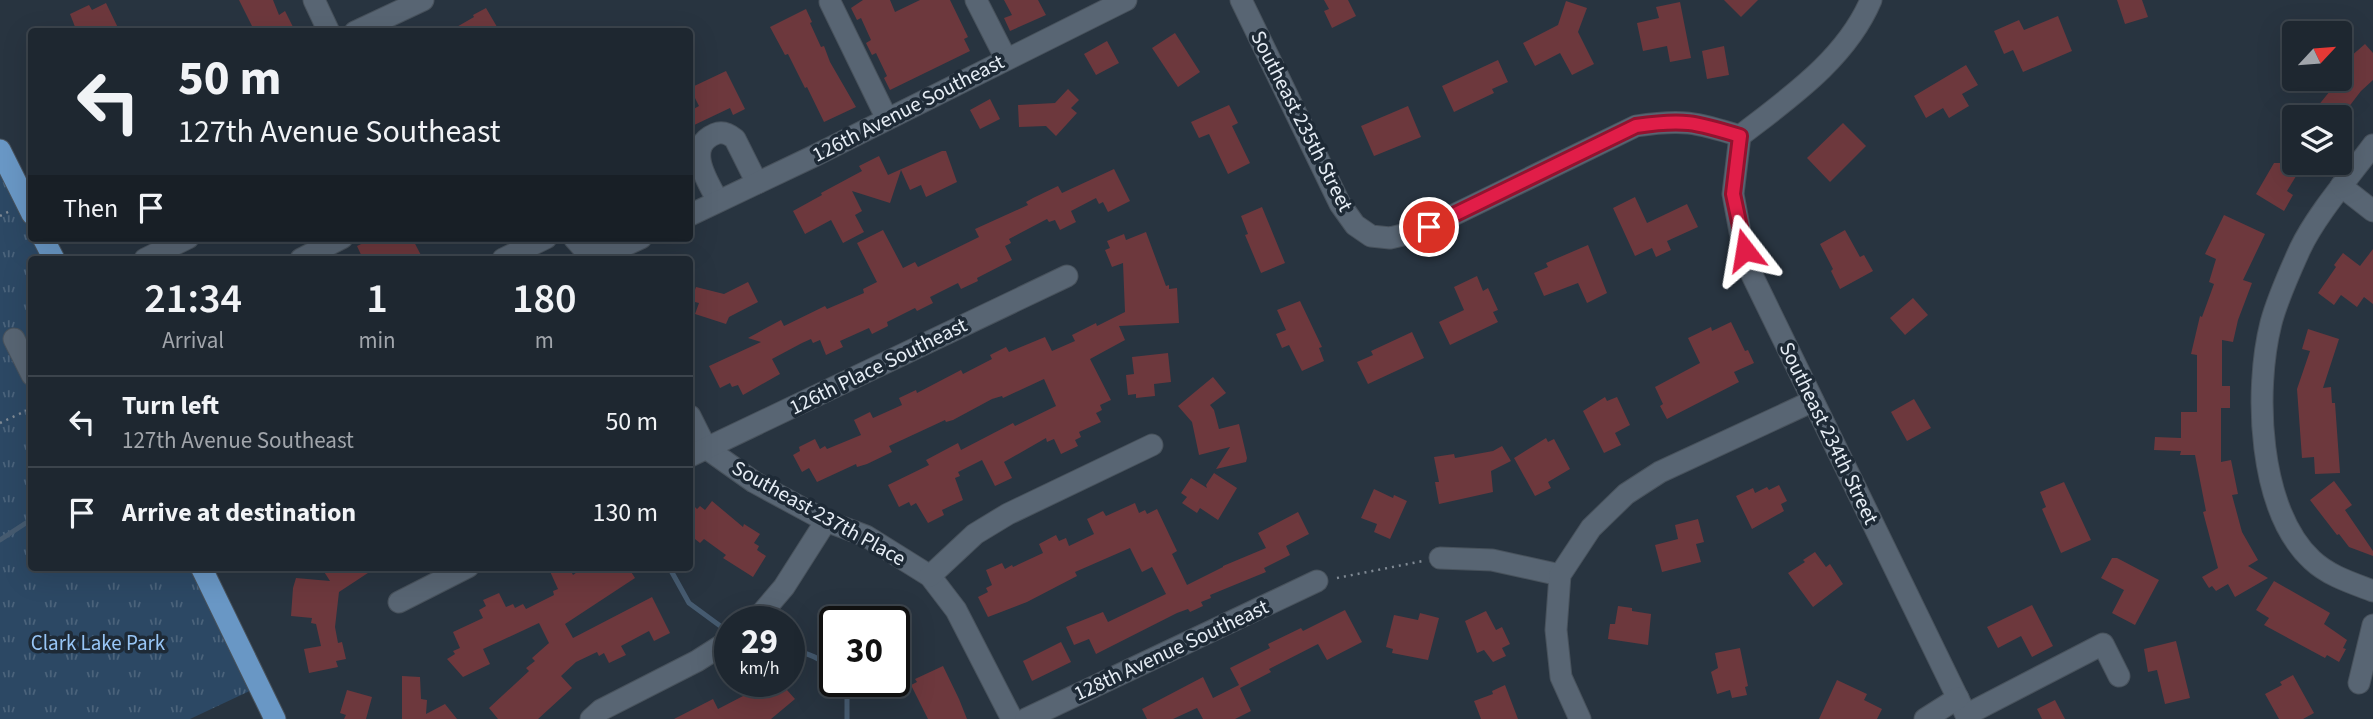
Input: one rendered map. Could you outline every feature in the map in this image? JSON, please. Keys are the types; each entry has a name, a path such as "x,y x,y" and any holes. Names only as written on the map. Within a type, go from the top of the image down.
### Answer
{"main road":[{"path":"0,150 28,206"},
{"path":"203,571 275,719"}],"street":[{"path":"314,0 327,28"},
{"path":"364,28 423,0"},
{"path":"976,0 1006,59"},
{"name":"126th Avenue Southeast","path":"693,214 1126,0"},
{"name":"Southeast 235th Street","path":"1241,0 1340,204 1354,225 1371,236 1390,238 1429,227 1636,126 1669,121 1695,122 1740,136"},
{"path":"1740,136 1792,95 1839,51 1862,20 1871,0"},
{"path":"830,2 887,119"},
{"path":"718,201 698,158 702,144 711,136 720,133 735,139 757,183"},
{"name":"Southeast 234th Street","path":"1740,136 1733,194 1752,275 1964,711"},
{"path":"2373,145 2341,186 2301,247 2271,323 2260,398 2271,487 2290,531 2312,559 2339,578 2373,591"},
{"path":"2341,186 2373,211"},
{"path":"151,256 180,242"},
{"path":"308,256 334,242"},
{"path":"509,256 538,242"},
{"path":"578,242 583,248 604,255 632,242"},
{"name":"126th Place Southeast","path":"698,452 1067,276"},
{"path":"14,339 28,367"},
{"path":"1580,719 1561,677 1556,630 1560,575 1591,528 1626,494 1660,472 1813,401"},
{"name":"Southeast 237th Place","path":"693,430 698,452 826,521 866,536 930,576 956,610 1012,719"},
{"path":"930,576 975,534 1008,514 1152,445"},
{"path":"768,606 784,587 826,521"},
{"path":"1440,558 1492,560 1560,575"},
{"path":"398,602 460,571"},
{"name":"128th Avenue Southeast","path":"1026,719 1317,582"},
{"path":"2359,683 2373,625"},
{"path":"1925,719 1964,711 2103,644 2119,676"},
{"path":"591,719 601,710 714,650"}],"path":[{"path":"0,423 28,410"},
{"path":"1317,582 1440,558"}],"green space":[{"name":"Clark Lake Park","path":"0,150 28,208 28,242 45,242 52,256 28,256 28,571 203,571 258,687 190,719 0,719"}],"building":[{"path":"239,0 273,0 279,15 285,11 293,27 291,28 253,28"},
{"path":"863,0 890,0 895,12 920,0 950,0 968,37 964,39 970,51 890,90 884,78 887,76 876,53 872,55 866,43 871,40 861,18 857,20 851,8"},
{"path":"1004,0 1038,0 1046,15 1010,31 1004,18 1012,15"},
{"path":"1324,0 1348,0 1356,16 1332,28 1324,11 1329,9"},
{"path":"1724,0 1758,0 1741,17"},
{"path":"2117,0 2142,0 2148,17 2125,24"},
{"path":"1566,1 1587,8 1578,32 1594,64 1572,75 1560,53 1535,66 1523,43 1558,25"},
{"path":"1680,2 1691,58 1670,62 1667,46 1643,51 1637,23 1659,18 1656,7"},
{"path":"106,3 118,28 75,28 70,14 89,5 92,10"},
{"path":"486,8 498,28 455,28 474,17 473,15"},
{"path":"806,9 821,47 824,46 830,62 856,107 824,122 807,87 805,88 788,54 785,55 770,27"},
{"path":"2058,16 2072,51 2023,72 2013,50 2004,54 1994,31 2019,20 2024,30"},
{"path":"1175,33 1200,72 1178,87 1152,48"},
{"path":"1107,41 1119,63 1096,75 1084,54"},
{"path":"2365,44 2373,53 2373,80 2350,105 2319,105 2330,91 2352,91 2352,55"},
{"path":"1724,46 1729,75 1707,79 1702,51"},
{"path":"1498,60 1508,82 1492,89 1494,93 1454,112 1442,86"},
{"path":"1966,65 1978,85 1962,94 1969,106 1949,118 1943,108 1926,118 1914,96"},
{"path":"726,71 745,109 733,115 730,108 693,126 693,109 699,106 693,94 693,87"},
{"path":"1068,89 1079,100 1071,108 1077,113 1056,136 1046,126 1019,127 1018,105 1055,103"},
{"path":"990,99 1000,119 980,129 970,110"},
{"path":"1229,105 1238,123 1232,126 1250,163 1228,174 1209,134 1199,138 1191,122"},
{"path":"1408,106 1421,137 1374,156 1361,126"},
{"path":"1843,123 1866,146 1830,182 1807,158"},
{"path":"946,151 957,182 926,197 921,185 910,190 901,170 890,203 852,191 862,211 855,215 864,232 843,243 831,220 805,234 793,211 862,171 859,166 879,156 888,175"},
{"path":"2274,163 2282,163 2282,175 2297,175 2287,191 2293,195 2284,211 2256,194"},
{"path":"1114,169 1130,201 1108,212 1103,202 1099,204 1096,198 1071,211 1076,222 1060,230 1055,220 1049,222 1047,219 1009,239 1011,243 1005,246 1012,260 977,278 978,281 961,289 958,283 930,297 933,303 917,311 915,308 887,322 888,326 872,334 869,328 840,341 843,347 826,355 820,340 813,343 811,339 802,343 772,359 780,374 743,395 738,385 732,387 730,383 720,388 709,366 761,342 748,338 781,320 784,326 825,306 827,309 864,293 863,289 877,282 857,243 883,230 903,268 915,262 918,267 979,237 975,229 1028,205 1026,202 1033,198 1058,186 1062,193"},
{"path":"1635,197 1647,223 1687,204 1698,227 1667,241 1671,250 1656,257 1652,248 1635,256 1613,208"},
{"path":"1262,207 1285,263 1261,273 1245,235 1248,234 1241,216"},
{"path":"2224,215 2265,234 2243,280 2252,283 2233,342 2222,340 2222,386 2230,386 2230,408 2221,408 2221,462 2231,460 2238,494 2232,495 2242,532 2258,560 2248,566 2268,578 2235,597 2228,584 2216,591 2212,586 2209,588 2202,577 2218,568 2203,512 2206,511 2195,455 2180,455 2181,451 2154,450 2155,437 2181,438 2181,412 2197,412 2197,355 2191,354 2200,316 2202,317 2214,284 2209,282 2216,259 2205,254"},
{"path":"1845,230 1860,257 1864,255 1873,271 1840,289 1820,244"},
{"path":"1146,232 1166,286 1169,285 1169,289 1177,288 1179,323 1119,326 1125,340 1090,359 1111,400 1100,405 1102,410 1096,413 1101,422 1079,432 1081,437 1075,440 1078,446 1061,454 1054,439 1047,442 1046,438 1004,462 1012,478 995,486 982,460 958,472 960,476 955,478 963,500 942,510 944,515 928,523 916,503 911,506 909,502 899,507 888,485 929,465 926,460 958,443 961,450 1013,423 1015,426 1056,406 1044,379 1003,398 992,399 953,420 945,420 889,446 892,452 867,464 857,467 856,464 817,482 809,468 802,472 793,455 800,451 799,447 815,439 820,449 825,446 827,449 861,435 854,420 870,412 873,418 902,405 899,398 916,390 917,393 961,370 963,374 992,359 990,355 1006,347 1009,352 1045,337 1052,351 1075,341 1072,335 1125,312 1123,263 1112,267 1105,250 1110,248 1107,241 1124,234 1126,240"},
{"path":"366,242 414,242 421,256 362,256 357,246"},
{"path":"1588,245 1607,293 1587,303 1578,283 1544,296 1534,273 1548,267 1546,263"},
{"path":"2373,249 2373,304 2364,297 2357,307 2341,295 2334,305 2318,293 2343,253 2360,266"},
{"path":"1477,276 1483,291 1488,288 1498,310 1493,312 1498,322 1450,345 1439,322 1464,310 1454,287"},
{"path":"748,282 758,302 729,317 726,324 695,314 699,303 693,302 696,287 724,294"},
{"path":"1913,298 1928,315 1905,335 1890,318"},
{"path":"1300,301 1322,347 1319,348 1324,361 1302,371 1289,345 1282,348 1276,334 1286,330 1277,310"},
{"path":"1731,322 1754,363 1734,372 1739,382 1667,419 1655,387 1700,363 1688,338 1711,327 1712,331"},
{"path":"2308,329 2339,339 2323,388 2331,387 2332,403 2335,403 2340,473 2315,474 2314,457 2302,458 2297,389 2310,351 2302,349"},
{"path":"1412,332 1424,358 1368,384 1357,362 1373,355 1371,351"},
{"path":"1168,353 1171,382 1154,384 1155,396 1136,398 1136,394 1128,395 1126,375 1134,374 1132,357"},
{"path":"1213,377 1226,393 1210,405 1219,429 1239,424 1247,458 1246,462 1216,469 1230,447 1199,455 1192,422 1178,406"},
{"path":"1605,397 1607,401 1617,397 1630,425 1615,433 1621,445 1604,453 1583,411"},
{"path":"1914,399 1931,428 1907,441 1891,412"},
{"path":"1546,438 1548,442 1554,439 1570,469 1548,482 1551,488 1535,496 1514,458"},
{"path":"1502,446 1511,461 1491,471 1493,492 1439,504 1435,482 1439,482 1434,457 1454,454 1455,458 1493,451"},
{"path":"1214,473 1237,488 1218,520 1200,508 1197,513 1182,503 1187,497 1181,493 1191,478 1207,488 1206,485"},
{"path":"2334,481 2352,505 2345,510 2373,551 2373,556 2349,547 2310,500"},
{"path":"2064,482 2091,540 2061,553 2042,509 2046,507 2040,492"},
{"path":"1779,485 1787,501 1781,504 1784,511 1752,529 1736,496 1753,488 1755,493"},
{"path":"1374,489 1407,501 1390,539 1374,532 1377,524 1361,518"},
{"path":"712,501 743,527 744,524 760,534 754,543 759,546 757,550 766,556 753,577 723,558 726,555 704,539 700,543 693,537 693,505 697,509 700,506 705,510"},
{"path":"1135,503 1139,513 1145,510 1147,514 1157,509 1177,551 1172,554 1187,585 1266,548 1258,533 1298,512 1309,534 1286,546 1290,555 1264,568 1266,572 1210,595 1211,598 1201,602 1203,606 1190,612 1188,609 1177,613 1096,654 1089,639 1074,645 1066,627 1103,612 1108,622 1166,594 1152,567 1142,572 1130,548 1075,572 1077,576 1027,602 988,617 978,597 988,592 986,588 992,585 986,570 1002,563 1005,569 1012,565 1013,567 1043,553 1039,544 1056,535 1059,541 1066,538 1069,546 1094,534 1087,519 1103,511 1106,516"},
{"path":"1698,519 1704,542 1696,544 1701,562 1662,572 1655,545 1678,539 1675,525"},
{"path":"1815,552 1826,567 1830,564 1843,584 1813,607 1788,573"},
{"path":"2112,558 2117,558 2159,580 2135,625 2112,613 2124,590 2101,578"},
{"path":"324,571 371,571 339,592 335,627 338,643 342,642 346,659 336,661 338,667 309,673 304,649 321,646 316,624 311,623 312,618 291,616 293,588 296,578 330,581"},
{"path":"550,571 571,571 573,575 578,571 631,571 635,578 565,624 573,638 652,597 670,633 654,641 649,631 621,646 626,655 609,663 604,653 599,656 597,652 576,662 561,676 572,688 538,719 498,719 489,708 529,671 526,668 535,661 532,658 549,643 539,623 483,649 490,664 463,677 447,659 455,654 453,651 460,648 453,632 483,618 479,610 486,606 483,600 499,593 506,607 513,604 515,608 523,604 526,609 554,595 553,591 558,589"},
{"path":"2274,581 2330,613 2324,624 2347,640 2343,648 2346,649 2339,662 2327,655 2325,658 2264,625 2269,618 2256,610"},
{"path":"2032,605 2053,646 2032,657 2021,636 1998,648 1987,627"},
{"path":"1618,606 1651,614 1648,645 1608,639 1610,624 1615,624"},
{"path":"1345,610 1362,642 1327,660 1318,644 1269,669 1271,672 1240,688 1251,711 1235,719 1203,719 1197,708 1173,719 1147,719 1142,709 1203,677 1213,698 1239,685 1230,668 1270,648 1268,644 1301,628 1303,631"},
{"path":"1486,611 1496,630 1502,627 1510,644 1502,648 1506,656 1493,662 1484,650 1477,653 1465,621"},
{"path":"1420,613 1439,618 1428,660 1392,653 1393,649 1386,647 1394,615 1418,620"},
{"path":"2176,641 2190,698 2165,704 2157,670 2148,672 2144,649"},
{"path":"1061,642 1071,662 1032,681 1023,661"},
{"path":"1740,648 1748,686 1745,687 1747,695 1732,698 1730,690 1717,694 1711,672 1718,668 1715,653"},
{"path":"943,666 967,719 928,719 911,685 917,682 915,679"},
{"path":"2293,675 2314,713 2303,719 2279,719 2265,694"},
{"path":"402,676 420,677 421,699 427,700 426,714 445,704 457,719 402,719"},
{"path":"1837,680 1867,694 1864,700 1882,709 1877,719 1819,719"},
{"path":"1505,685 1518,719 1481,719 1474,701 1493,694 1492,691"},
{"path":"347,690 372,697 366,719 344,719 346,715 340,713"},
{"path":"741,697 795,699 771,719 674,719 713,699 718,709"},
{"path":"2055,700 2065,719 2042,719 2037,709"}],"waterway":[{"path":"0,540 28,522"},
{"path":"671,571 689,603 714,621"},
{"path":"805,653 819,660"},
{"path":"847,697 847,719"}],"route":[{"path":"1429,227 1636,126 1669,121 1695,122 1740,136 1733,194 1745,250"}]}
